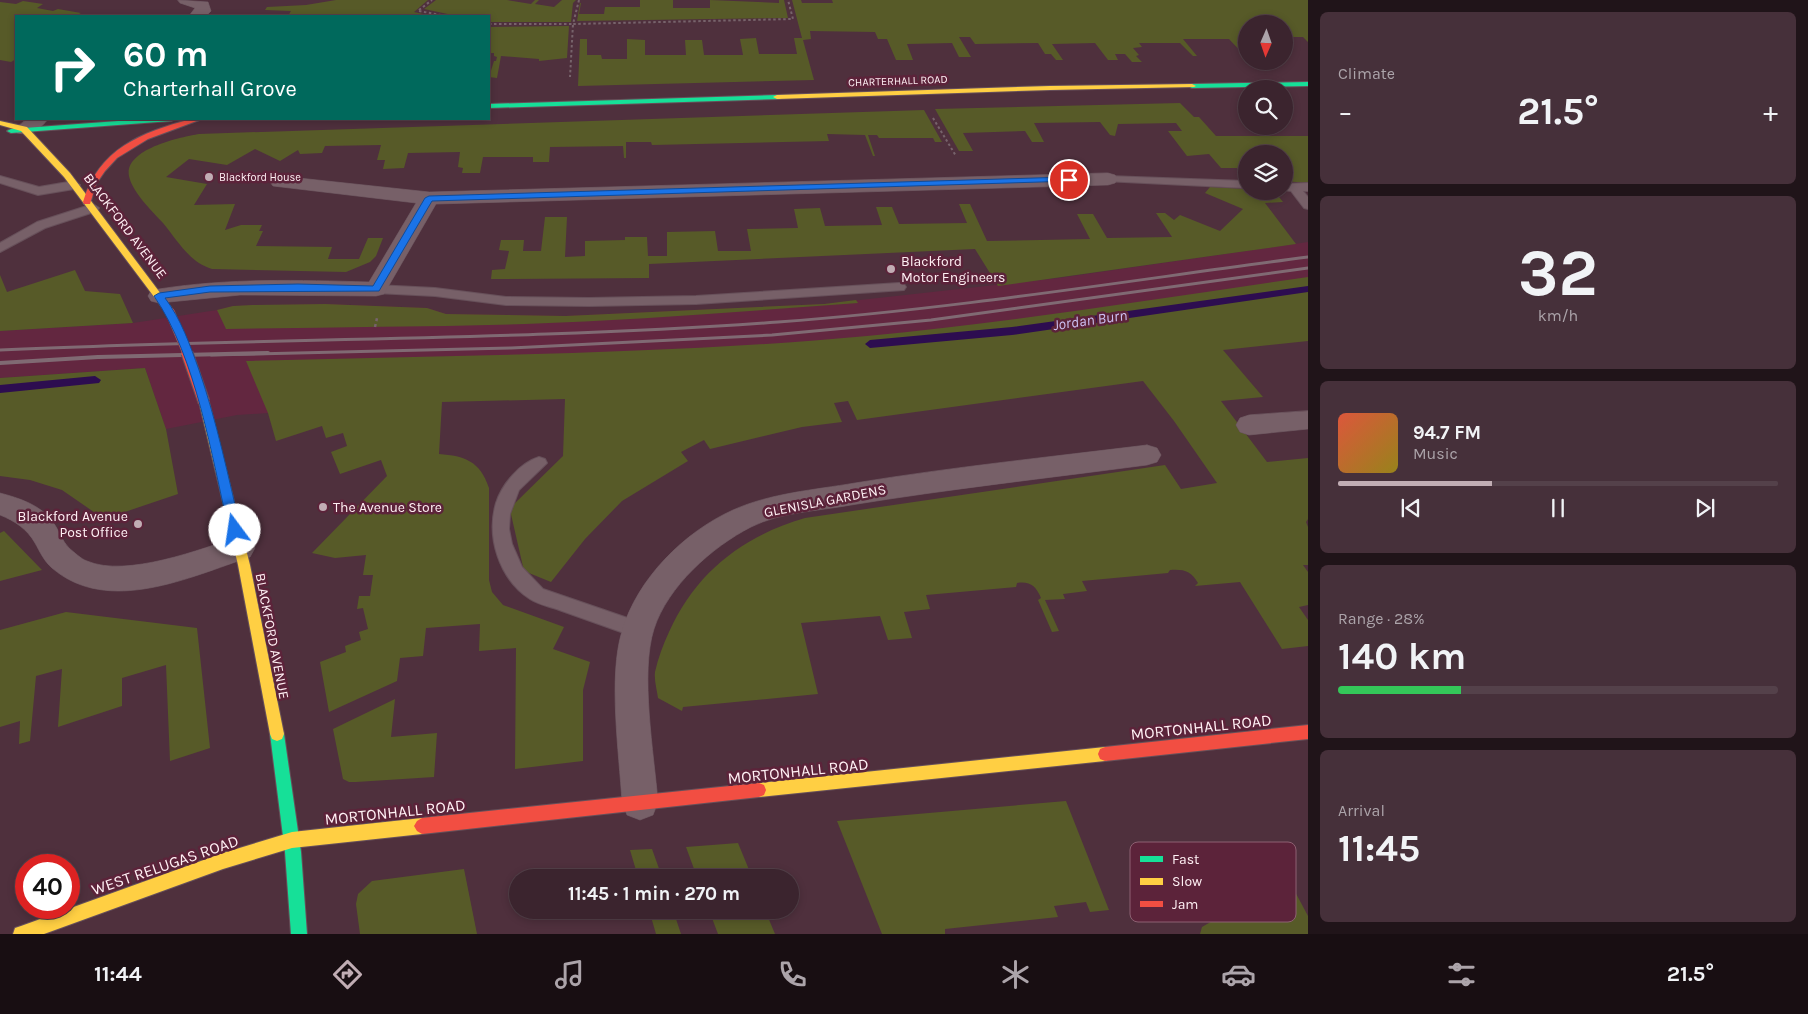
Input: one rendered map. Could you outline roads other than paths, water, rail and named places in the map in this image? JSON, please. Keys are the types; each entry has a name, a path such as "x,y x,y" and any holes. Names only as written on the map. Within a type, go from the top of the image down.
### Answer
{"street":[{"path":"184,0 198,3 201,12"},
{"name":"CHARTERHALL ROAD","path":"490,106 1059,88 1308,84"},
{"path":"0,123 24,129 38,120"},
{"path":"0,133 24,129 156,120"},
{"path":"90,205 90,186 96,176 121,152 142,137 170,126 194,120"},
{"name":"BLACKFORD AVENUE","path":"24,129 67,175 165,304 188,355 204,402 240,548 266,676 292,840 299,934"},
{"path":"280,182 429,198 1108,179"},
{"path":"165,304 210,289 298,287 376,289 429,198"},
{"path":"1249,425 1308,420"},
{"name":"GLENISLA GARDENS","path":"640,802 632,680 633,655 638,630 654,593 672,572 710,540 742,519 800,503 880,489 1147,455"},
{"path":"0,504 20,512 40,527 65,563 81,572 102,577 143,576 185,566 240,548"},
{"name":"MORTONHALL ROAD","path":"292,840 640,802 798,788 1308,732"},
{"name":"WEST RELUGAS ROAD","path":"21,934 223,861 292,840"}],"lane":[{"path":"0,179 38,191 74,185"},
{"path":"1108,179 1238,186"},
{"path":"1293,187 1308,187"},
{"path":"1293,191 1308,205"},
{"path":"0,248 41,225 90,205"},
{"path":"376,289 435,292 506,301 589,302 696,300 899,287"},
{"path":"539,463 525,473 513,486 502,511 500,529 502,543 513,570 524,585 537,594 638,630"}],"waterway":[{"name":"Jordan Burn","path":"870,344 1012,331 1308,289"},
{"name":"Jordan Burn","path":"0,389 95,380"}],"railway":[{"path":"0,350 584,333 778,322 977,302 1308,257"},
{"path":"211,355 511,348 772,335 931,320 1308,268"},
{"path":"0,363 98,357 268,353"}],"place":[{"name":"Blackford House","path":"209,177"},
{"name":"Blackford Motor Engineers","path":"891,269"},
{"name":"The Avenue Store","path":"323,507"},
{"name":"Blackford Avenue Post Office","path":"138,524"}]}
